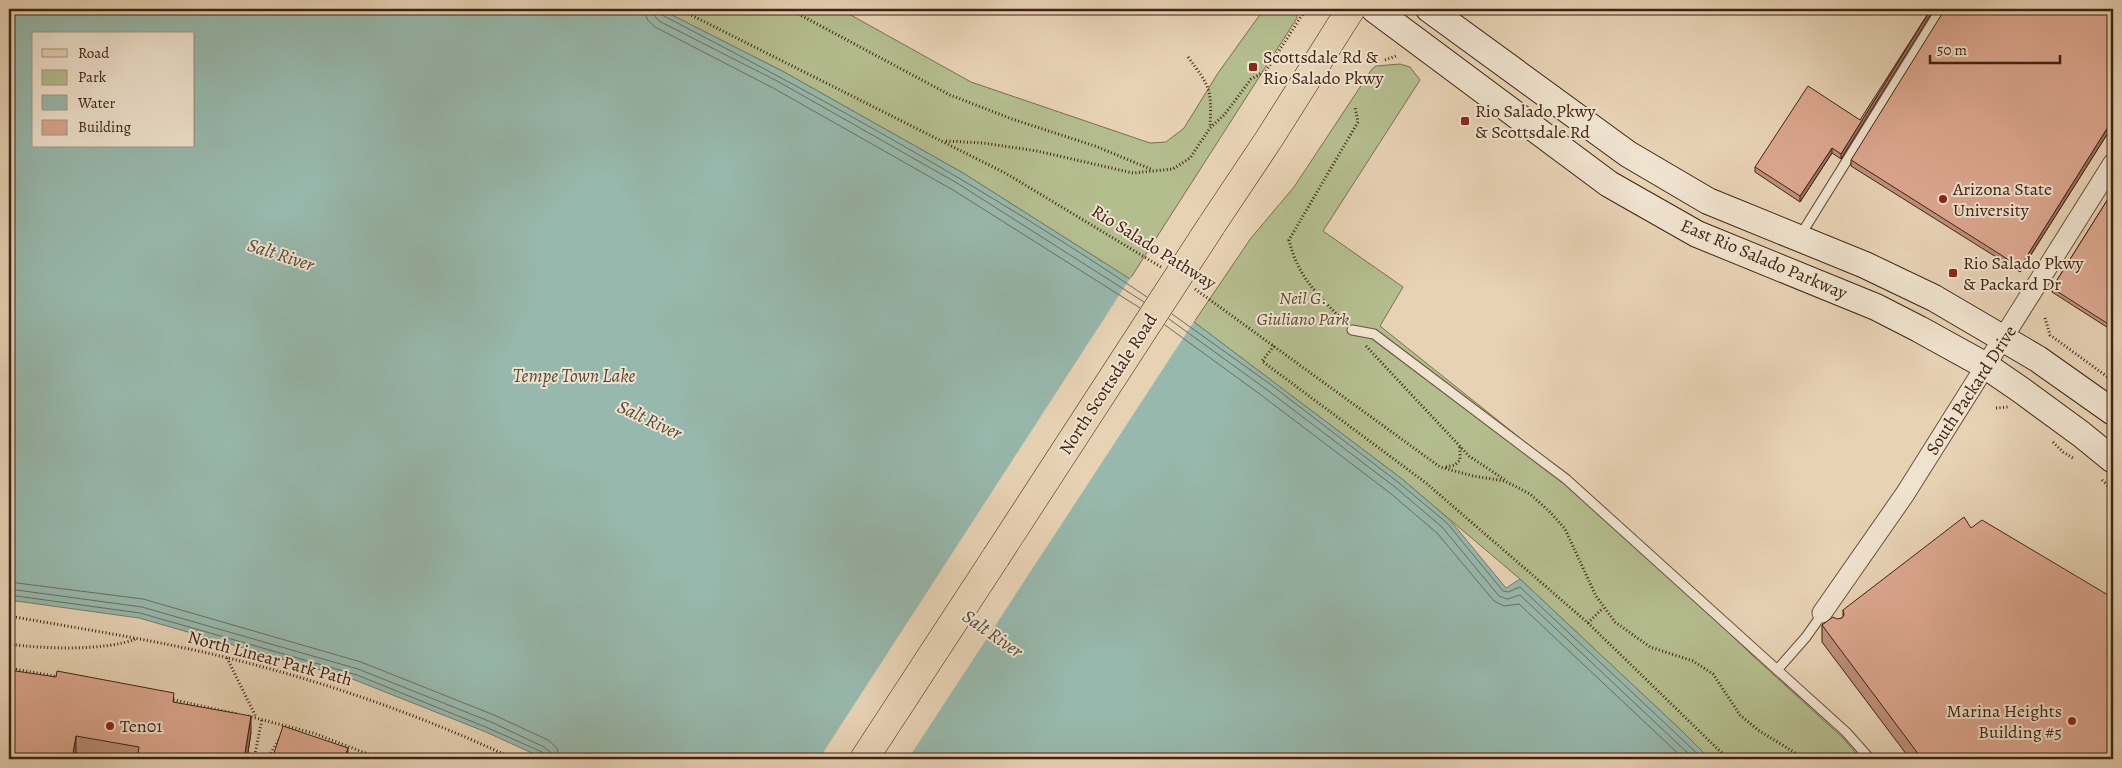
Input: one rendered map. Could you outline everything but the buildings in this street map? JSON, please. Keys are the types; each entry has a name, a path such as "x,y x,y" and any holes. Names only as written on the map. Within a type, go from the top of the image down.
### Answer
{"main road":[{"name":"North Scottsdale Road","path":"864,759 1269,139 1351,9"},
{"name":"East Rio Salado Parkway","path":"1374,9 1609,184 1697,234 1876,308 1919,329 1986,366 2081,434 2113,460"},
{"name":"East Rio Salado Parkway","path":"1429,9 1628,154 1708,201 1865,265 1934,298 2004,338 2059,373 2113,412"}],"street":[{"name":"South Packard Drive","path":"1825,615 1905,494 2113,163"}],"lane":[{"path":"1799,238 1941,9"},
{"path":"1352,330 1374,334 1566,479 1846,732 1870,759"},
{"path":"1777,670 1825,615"}],"path":[{"name":"Rio Salado Pathway","path":"679,9 1007,174 1121,241 1168,272"},
{"path":"789,9 950,95 1012,119 1095,146 1154,170"},
{"path":"943,141 983,143 1037,151 1133,173 1173,169 1181,166 1190,158 1210,128 1225,114 1250,79 1266,71 1306,9"},
{"path":"1188,56 1208,84 1211,101 1210,128"},
{"path":"1385,60 1396,56"},
{"path":"1355,107 1358,122 1289,240 1296,265 1306,282 1469,456 1505,481"},
{"name":"Rio Salado Pathway","path":"1192,287 1440,467 1473,476 1505,481 1530,494 1565,529 1603,608 1623,628 1650,647 1693,661 1713,674 1740,715 1758,730 1805,759"},
{"path":"2045,318 2050,336 2113,381"},
{"path":"1274,346 1262,361 1426,483 1588,623 1728,759"},
{"path":"1440,467 1452,467 1458,464 1461,457 1459,445"},
{"path":"1588,623 1603,608"},
{"name":"North Linear Park Path","path":"9,616 227,657 282,672 403,712 464,736 514,759"},
{"path":"9,644 23,646 93,646 137,639"},
{"path":"227,657 256,718"},
{"path":"9,668 66,678"},
{"path":"161,697 288,725 381,759"},
{"path":"254,759 262,719"},
{"path":"267,759 288,725"}],"green space":[{"path":"660,9 840,9 971,82 1150,143 1166,142 1184,128 1218,73 1264,9 1297,9 1297,18 1130,279 963,173 784,72"},
{"name":"Neil G. Giuliano Park","path":"1400,64 1410,67 1420,80 1323,231 1403,287 1380,326 1570,478 1752,655 1843,738 1861,759 1710,759 1520,579 1402,479 1194,322 1251,238 1294,187 1372,69 1376,66"}],"water":[{"name":"Tempe Town Lake","path":"9,9 660,9 784,72 963,173 1194,322 1402,479 1450,520 1506,588 1520,579 1710,759 545,759 486,732 355,680 139,618 9,600"}],"pier":[{"path":"1131,277 1195,320 908,759 819,759"}],"place":[{"name":"Scottsdale Rd & Rio Salado Pkwy","path":"1253,67"},
{"name":"Rio Salado Pkwy & Scottsdale Rd","path":"1465,121"},
{"name":"Arizona State University","path":"1943,199"},
{"name":"Rio Salado Pkwy & Packard Dr","path":"1953,273"},
{"name":"Marina Heights Building #5","path":"2072,721"},
{"name":"Ten01","path":"110,726"}],"water label":[{"name":"Salt River","path":"281,254"},
{"name":"Salt River","path":"650,419"},
{"name":"Salt River","path":"993,633"}]}
